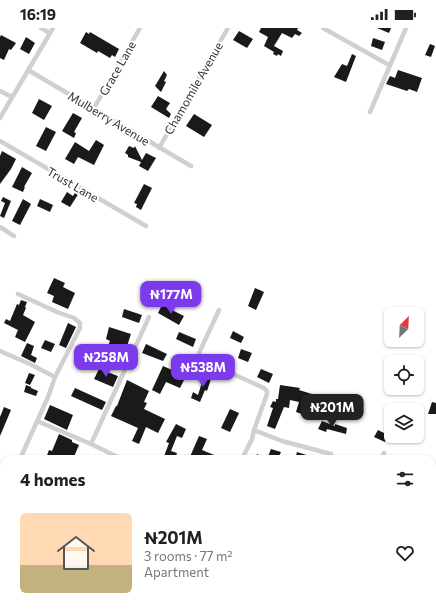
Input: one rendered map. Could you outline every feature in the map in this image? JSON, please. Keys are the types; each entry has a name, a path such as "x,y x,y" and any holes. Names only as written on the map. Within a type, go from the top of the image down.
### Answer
{"street":[{"path":"41,28 50,33"},
{"path":"0,118 53,28"},
{"name":"Grace Lane","path":"94,108 140,28"},
{"name":"Chamomile Avenue","path":"159,148 228,28"},
{"path":"323,28 389,65"},
{"path":"370,112 406,28"},
{"name":"Mulberry Avenue","path":"28,70 191,166"},
{"path":"0,91 12,97"},
{"name":"Trust Lane","path":"0,141 146,226"},
{"path":"0,227 14,236"},
{"path":"18,294 56,312 74,318 80,323 80,328 55,377 22,455"},
{"path":"219,310 198,355 199,358 264,388 267,391 267,398 254,430 252,439 244,455"},
{"path":"91,444 149,317"},
{"path":"0,351 55,377"},
{"path":"37,421 114,455"},
{"path":"254,430 282,441 331,454"}],"building":[{"path":"261,28 298,28 297,30 302,33 299,36 295,34 292,38 282,33 274,46 283,51 281,56 278,54 277,56 273,54 274,52 264,46 268,37 259,32"},
{"path":"377,28 391,28 389,33"},
{"path":"239,31 253,39 247,48 233,40"},
{"path":"86,32 89,34 90,32 119,49 115,57 112,55 110,58 98,51 97,53 80,43"},
{"path":"1,35 16,43 11,50 9,49 4,60 0,58"},
{"path":"26,37 35,43 29,54 20,49"},
{"path":"373,38 385,42 382,50 371,46"},
{"path":"430,44 435,46 431,57 425,55"},
{"path":"352,54 356,56 346,82 334,77 342,64 347,66"},
{"path":"398,70 422,78 417,92 409,89 407,91 386,84 390,76 395,78"},
{"path":"164,71 167,75 164,81 166,82 161,92 155,86"},
{"path":"158,96 170,103 166,109 171,114 169,118 151,107"},
{"path":"39,99 52,106 44,120 32,113"},
{"path":"73,113 82,118 74,132 76,133 74,138 62,131"},
{"path":"194,114 212,125 204,137 186,126"},
{"path":"46,127 56,132 46,151 36,146"},
{"path":"96,140 104,145 94,165 78,157 74,164 65,159 75,142 89,151"},
{"path":"129,146 134,148 135,146 142,160 146,153 156,158 148,171 139,166 141,162 128,157 125,153"},
{"path":"2,151 16,159 0,184 0,156"},
{"path":"22,167 32,173 24,187 23,192 12,187"},
{"path":"144,184 152,188 141,210 136,207 137,204 134,203"},
{"path":"76,191 79,193 70,207 61,202 67,192 73,196"},
{"path":"3,197 11,201 4,218 0,216 5,203 1,201"},
{"path":"23,199 31,204 20,225 12,221"},
{"path":"40,199 53,205 50,212 37,206"},
{"path":"54,278 65,283 63,287 75,293 68,309 52,302 54,296 47,293"},
{"path":"255,288 264,292 256,310 248,306"},
{"path":"21,300 27,302 23,315 35,322 25,342 15,337 18,330 4,323 6,319 10,321 17,304 19,305"},
{"path":"162,305 184,316 179,325 158,313"},
{"path":"124,309 142,315 139,323 122,317"},
{"path":"68,323 76,327 66,348 59,345"},
{"path":"109,327 131,334 127,346 122,344 116,358 105,353 110,341 106,339"},
{"path":"233,331 244,337 241,343 230,338"},
{"path":"179,332 196,339 193,347 176,339"},
{"path":"45,340 55,344 51,352 41,348"},
{"path":"27,343 34,346 31,355 37,358 35,363 21,356"},
{"path":"146,344 167,354 163,361 142,353"},
{"path":"241,349 252,353 248,362 238,358"},
{"path":"163,366 186,376 180,388 166,382 160,394 152,390"},
{"path":"99,369 118,376 113,387 94,379"},
{"path":"261,369 273,374 269,383 257,377"},
{"path":"29,373 35,375 30,385 25,383"},
{"path":"205,373 212,376 207,391 205,390 200,402 191,398 193,392 198,395"},
{"path":"127,380 149,391 144,402 147,403 144,409 165,419 158,433 146,427 139,444 132,441 138,428 111,416 117,406"},
{"path":"26,385 38,391 36,396 24,392"},
{"path":"280,385 300,388 299,390 315,395 308,416 296,412 299,402 290,400 289,408 284,407 275,429 267,426 273,408 270,407 273,401 276,402 276,399 278,399"},
{"path":"75,388 106,402 102,410 71,396"},
{"path":"432,402 436,403 436,414 428,414"},
{"path":"50,405 73,415 67,430 44,419"},
{"path":"4,407 11,410 0,436 0,417"},
{"path":"230,409 239,413 230,432 221,428"},
{"path":"322,421 335,426 335,424 347,428 346,434 327,429 326,432 318,429"},
{"path":"176,424 186,429 182,438 177,436 171,451 177,453 176,455 164,455 169,443 166,442"},
{"path":"378,430 384,433 384,442 374,437"},
{"path":"59,434 79,445 75,455 47,455 49,450 52,451"},
{"path":"199,436 207,439 202,450 214,455 191,455"},
{"path":"271,449 281,452 280,455 269,455"},
{"path":"297,452 306,455 296,455"}]}
